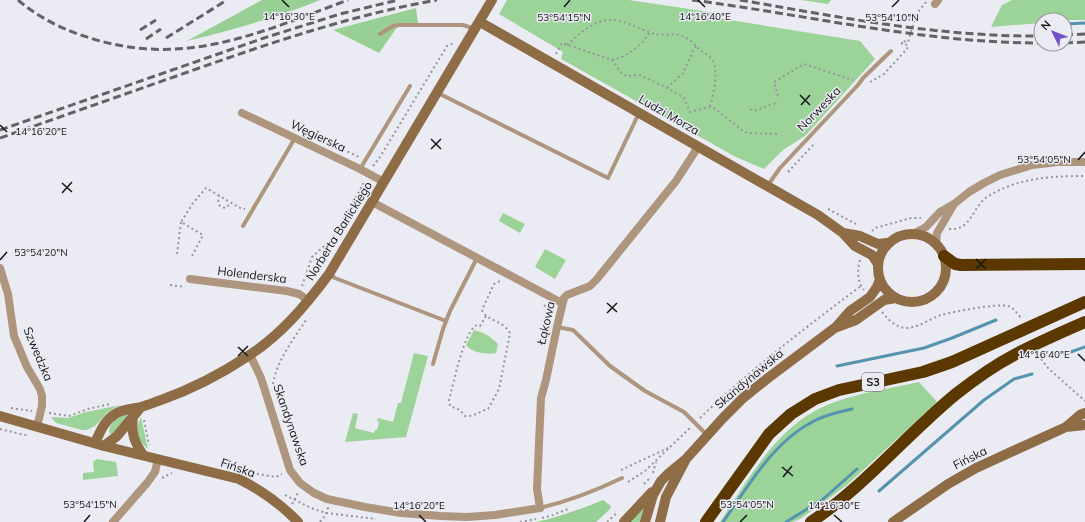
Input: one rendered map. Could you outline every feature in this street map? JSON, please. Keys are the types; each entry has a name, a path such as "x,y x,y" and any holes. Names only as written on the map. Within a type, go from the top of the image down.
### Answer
{"highway":[{"path":"944,256 955,264 961,265 1085,264"},
{"name":"S3","path":"706,522 769,434 791,414 815,399 839,390 923,372 952,362 1085,302"},
{"path":"811,522 830,509 854,489 956,394 982,375 1015,354 1085,322"}],"street":[{"name":"Norberta Barlickiego","path":"141,407 117,436 100,445 100,431 109,419 116,413 141,407 213,378 250,355 291,321 309,302 329,274 492,0"},
{"name":"Ludzi Morza","path":"477,26 639,113 768,185 818,215 843,233 855,246 872,255 878,264"},
{"name":"Węgierska","path":"242,113 360,169 384,182"},
{"name":"Łąkowa","path":"540,508 537,489 541,398 564,298 567,295 590,286 597,279 676,181 698,147"},
{"path":"916,233 930,238 936,243 944,256 946,264 944,279 936,292 916,302 908,302 896,298 888,292 880,279 878,264 879,256 888,243 900,235 922,231 940,212 954,204 969,192 1000,174 1032,165 1085,162"},
{"path":"372,202 562,304"},
{"path":"936,243 938,233 954,204"},
{"name":"Ludzi Morza","path":"843,233 860,236 878,244 888,243"},
{"name":"Szwedzka","path":"0,268 8,294 14,336 27,367 41,393 41,412 37,427"},
{"name":"Holenderska","path":"190,279 287,291 299,294 309,302"},
{"name":"Skandynawska","path":"873,301 880,279"},
{"name":"Skandynawska","path":"645,522 653,495 661,481 686,459 733,407 836,327 850,311 873,301 896,298"},
{"name":"Skandynawska","path":"250,355 261,378 290,470 300,483 314,493 344,504 400,513 467,517 495,515 540,508"},
{"name":"Fińska","path":"1066,428 1085,413"},
{"path":"0,416 100,445 158,459 155,472 113,522"},
{"path":"133,416 133,437 143,455"},
{"name":"Fińska","path":"892,522 948,484 976,468 1066,428 1085,424"},
{"name":"Fińska","path":"158,459 239,479 257,488 277,502 298,522"},
{"name":"Skandynawska","path":"660,522 666,497 686,459"},
{"path":"624,522 661,481"}],"lane":[{"path":"380,34 393,26 399,25 477,26"},
{"name":"Norweska","path":"768,185 780,168 891,51"},
{"path":"360,169 410,86"},
{"path":"438,92 608,178 639,113"},
{"path":"243,226 295,138"},
{"path":"433,364 446,321 477,258"},
{"path":"329,274 334,278 446,321"},
{"path":"557,327 573,330 610,366 645,391 684,412 707,435"},
{"name":"Skandynawska","path":"540,508 566,502 622,478"}],"path":[{"path":"567,45 588,28 601,21 619,20 650,32 664,35 684,36 714,62 714,90 710,107"},
{"path":"555,55 562,43 612,60 620,59 642,42 650,32"},
{"path":"299,294 312,257 331,240 358,194 368,173 380,157 447,46 454,44 458,46"},
{"path":"667,88 684,73 696,46"},
{"path":"612,60 622,74 627,76 640,75 684,98 690,112 710,107 720,112 743,131 748,133 778,134"},
{"path":"778,96 774,82 804,64 860,82"},
{"path":"750,109 752,111 756,111 779,103"},
{"path":"941,227 952,230 964,226 972,219 980,202 999,190 1014,184 1027,180 1050,177 1085,176"},
{"path":"177,254 181,222 193,203 206,188 242,209 252,210"},
{"path":"219,195 218,203 220,206 225,208 232,203"},
{"path":"828,208 858,225"},
{"path":"869,241 870,232 875,228 911,218 923,218 931,222"},
{"path":"181,222 203,235 192,256"},
{"path":"864,250 858,266 861,286 888,320 896,325 903,328 914,327 943,315 998,305 1009,306 1014,309 1021,318"},
{"path":"486,316 480,326 474,326 472,328 464,346 449,400 450,406 460,410 465,416 476,415 480,411 488,408 499,389 511,336 509,330 504,325 486,316 483,312 483,308 494,284 498,281 504,281"},
{"path":"619,472 670,446 740,381 778,349 861,286"},
{"path":"543,304 549,310 560,313"},
{"path":"272,387 274,376 285,352 310,315"},
{"path":"1038,355 1048,368 1085,401"},
{"path":"8,407 69,416 88,409 110,404"},
{"path":"0,429 36,438"},
{"path":"642,487 652,476 655,470 656,461"},
{"path":"248,473 276,477 290,470"},
{"path":"298,493 302,496"},
{"path":"320,522 325,516 328,508 322,506"},
{"path":"607,522 622,508"}],"green space":[{"path":"262,0 320,0 254,23 187,41"},
{"path":"507,0 629,0 716,13 718,18 860,41 875,59 805,136 783,150 764,169 734,156 561,59 563,52 499,14"},
{"path":"801,0 831,0 828,4"},
{"path":"1012,0 1085,0 1085,20 1073,20 1073,12 1033,12 1033,24 991,27 1002,5"},
{"path":"416,8 418,23 398,26 379,53 333,30"},
{"path":"503,213 525,224 520,233 499,221"},
{"path":"545,249 566,260 555,279 535,267"},
{"path":"474,330 487,335 498,344 496,353 480,353 472,350 466,345"},
{"path":"414,353 428,356 406,437 345,442 353,413 358,414 355,428 374,433 375,430 377,430 379,422 377,421 378,418 393,422 398,403 401,403"},
{"path":"919,382 937,402 848,484 823,503 800,519 793,522 720,522 765,456 792,427 808,415 825,406 848,398"},
{"path":"121,405 107,413 95,426 87,430 56,423 51,417 68,418 86,412"},
{"path":"123,415 127,415 127,417 113,433 110,434 109,431 112,423"},
{"path":"141,417 148,449 141,442 138,434 138,426"},
{"path":"97,459 116,462 118,476 83,480 83,473 94,472 93,462"},
{"path":"603,500 611,506 610,509 596,522 536,522 553,518"},
{"path":"643,508 645,508 641,522 630,522"}],"waterway":[{"path":"1073,24 1085,23"},
{"path":"837,366 924,348 996,320"},
{"path":"1065,354 1085,347"},
{"path":"879,491 984,400 1014,379 1032,374"},
{"path":"723,522 762,467 785,442 798,431 817,420 832,414 852,409"},
{"path":"786,522 822,500 857,469"}],"railway":[{"path":"18,0 43,18 80,35 125,46 158,49 190,48 221,43 284,24 348,0"},
{"path":"166,38 227,0"},
{"path":"0,130 264,38 340,14 398,0"},
{"path":"0,138 280,40 342,22 405,6 437,0"},
{"path":"692,0 909,33 997,42 1033,43"},
{"path":"740,0 927,30 1033,36"},
{"path":"140,30 156,20"},
{"path":"146,39 161,29"},
{"path":"1073,35 1085,34"},
{"path":"1073,43 1085,42"}]}
